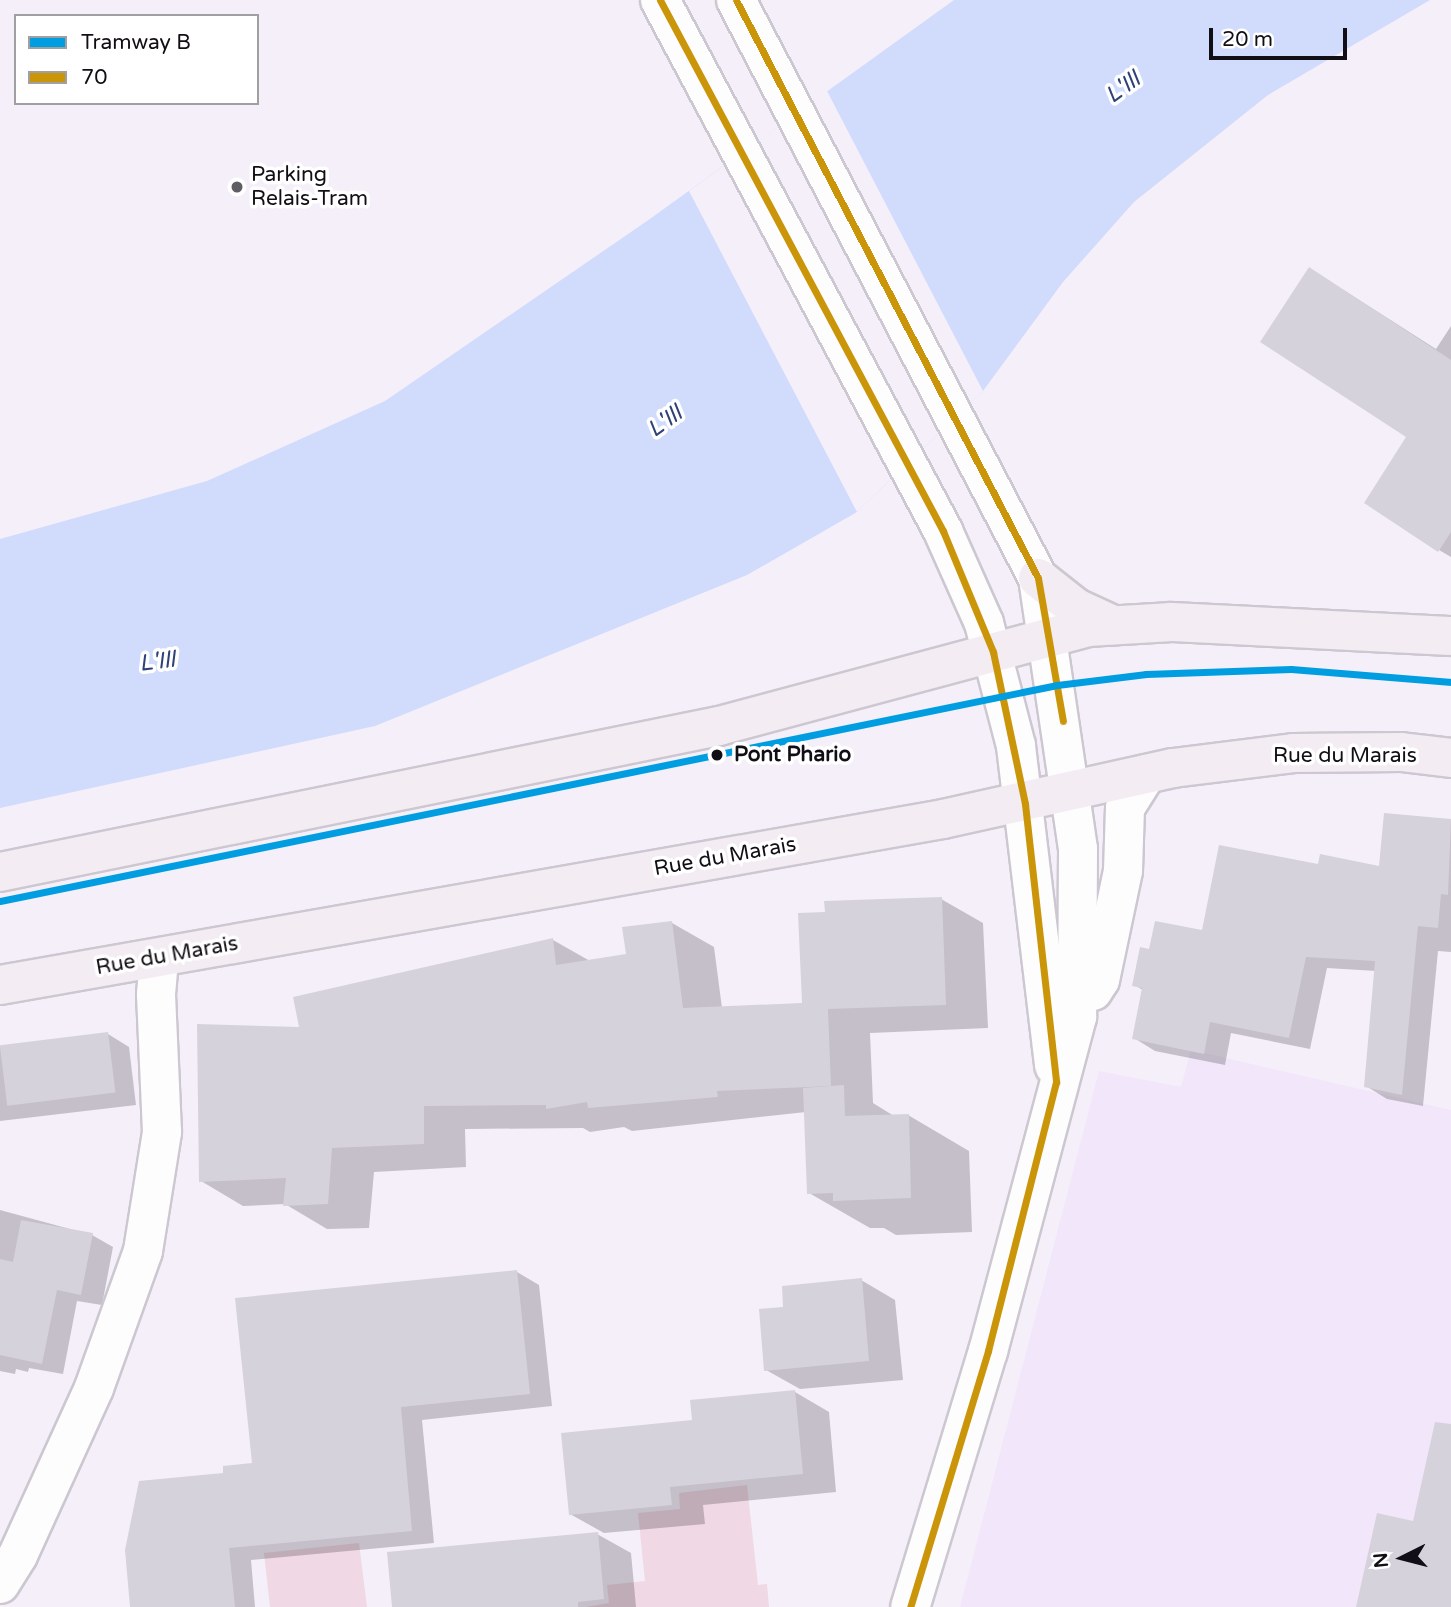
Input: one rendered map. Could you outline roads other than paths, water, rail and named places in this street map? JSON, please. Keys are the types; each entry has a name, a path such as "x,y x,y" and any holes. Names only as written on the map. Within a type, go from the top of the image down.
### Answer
{"main road":[{"path":"660,0 943,531 993,652 1025,804 1056,1082"},
{"path":"736,0 1038,578 1072,792 1081,872 1077,1017"},
{"path":"1038,578 1076,608 1113,625"},
{"path":"0,872 719,726 1049,636 1113,625 1184,623 1451,636"},
{"name":"Rue du Marais","path":"0,985 1025,804 1146,774 1293,752 1401,752 1451,758"},
{"path":"911,1607 988,1351 1056,1082 1077,1017 1100,980 1122,871 1125,808 1146,774"},
{"path":"0,1584 18,1555 93,1388 143,1251 162,1132 156,994 159,958"}],"water":[{"name":"L'Ill","path":"954,0 1430,0 1268,95 1134,202 1063,282 983,391 857,512 747,575 375,726 0,808 0,539 207,481 385,401 647,221"}],"tram line":[{"name":"B","path":"0,901 1057,685 1146,674 1291,669 1451,682"}],"place":[{"name":"Parking Relais-Tram","path":"237,187"},
{"name":"Pont Phario","path":"717,755"}]}
